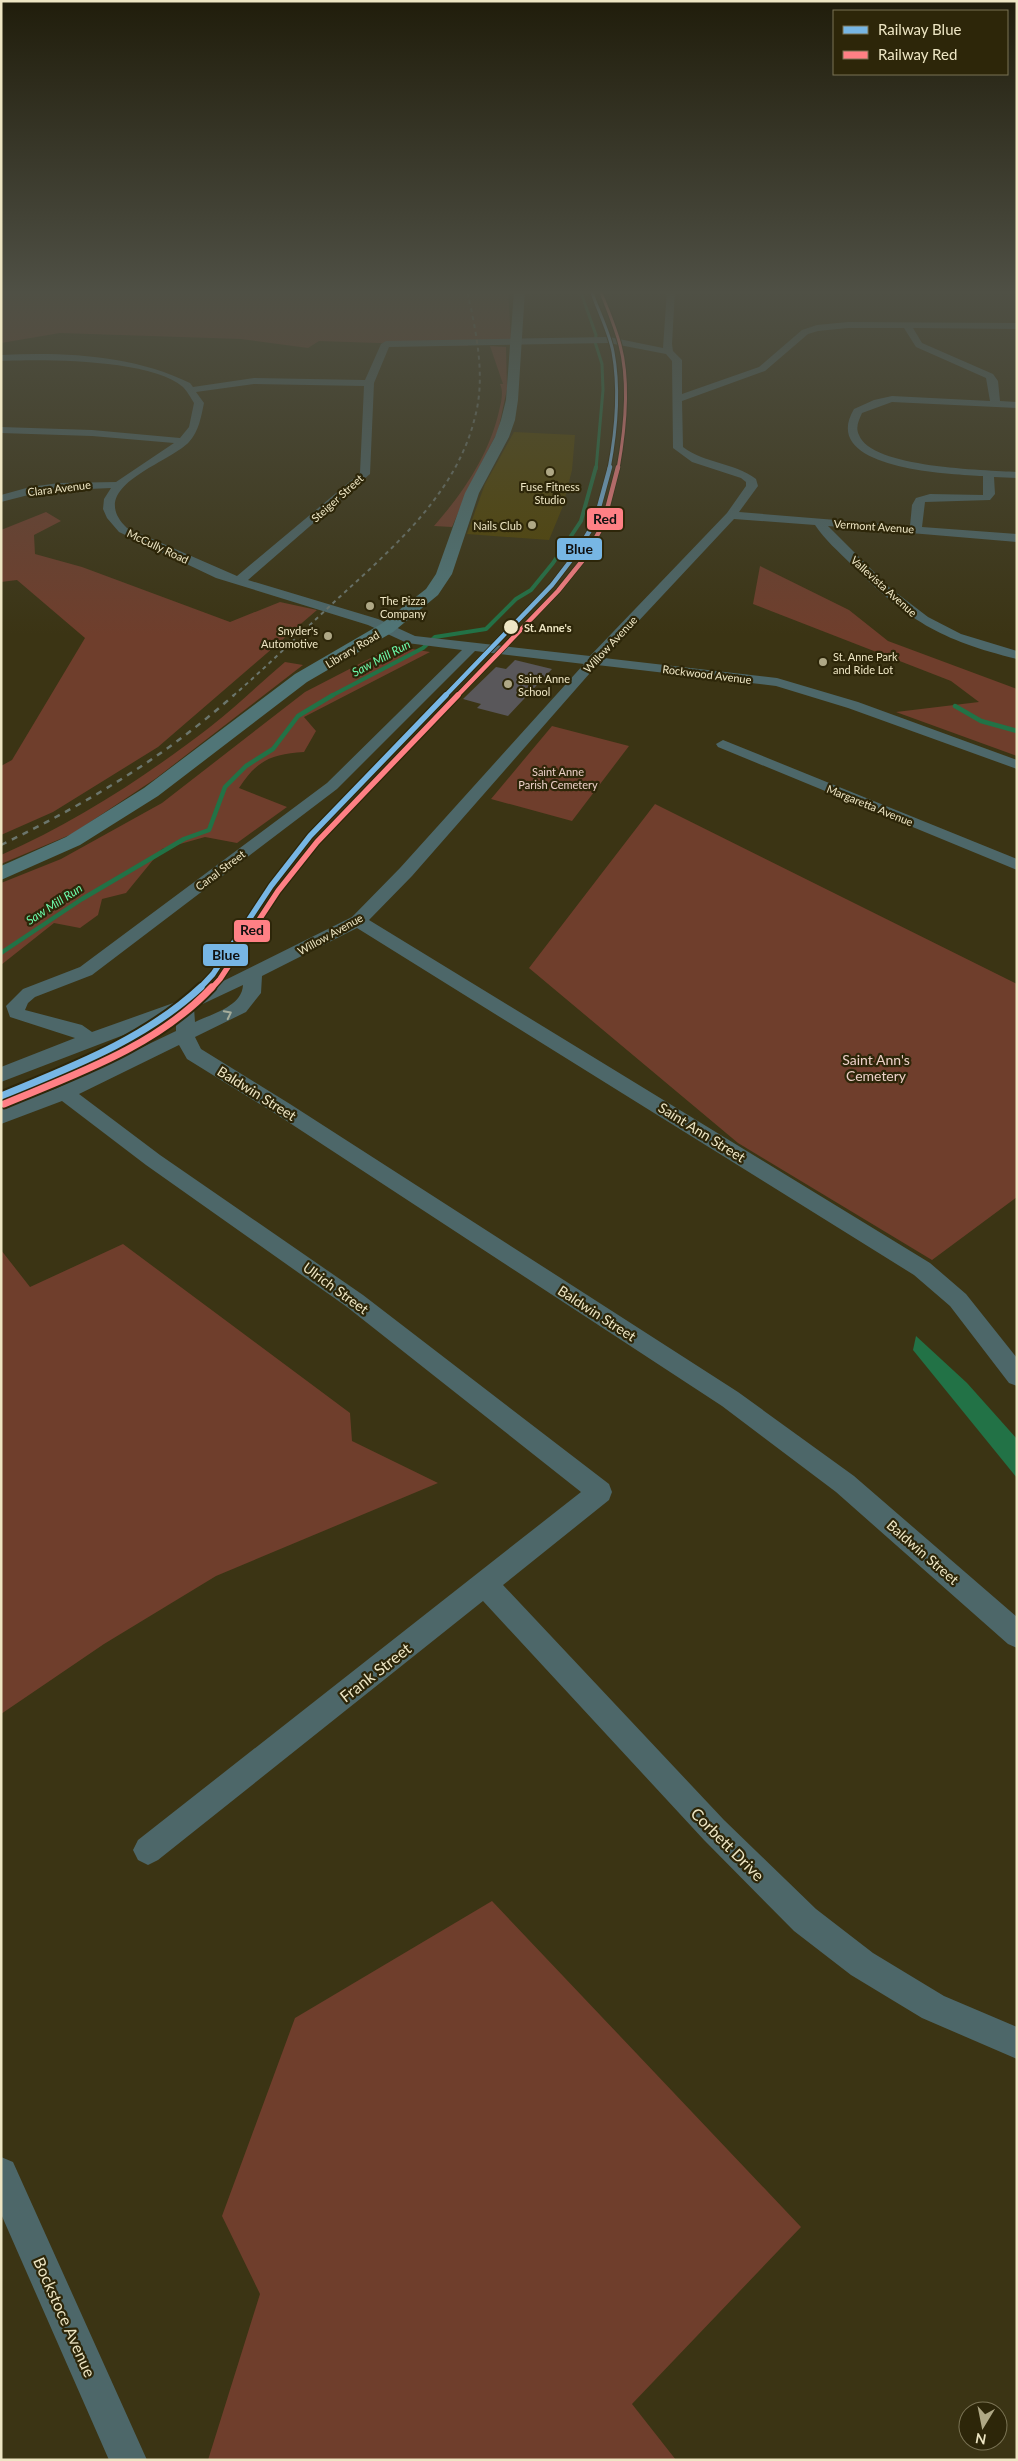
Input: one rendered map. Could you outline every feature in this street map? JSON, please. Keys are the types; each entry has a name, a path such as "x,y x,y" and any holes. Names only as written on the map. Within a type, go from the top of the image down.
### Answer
{"main road":[{"name":"Library Road","path":"1,874 73,841 151,792 266,703 302,678 387,628 432,592 444,574 472,492 502,437 508,420 510,405"}],"street":[{"path":"119,485 164,457 184,440 194,426 198,416 197,405"},
{"name":"Steiger Street","path":"239,582 365,474 368,405"},
{"name":"Willow Avenue","path":"1,1075 91,1039 185,1006 253,974 358,920 406,872 593,661 731,515 752,486 752,481 742,475 694,459 678,448 678,405"},
{"path":"872,405 858,411 852,425 857,441 872,453 888,459 935,469 1017,475"},
{"path":"1,430 92,433 184,440"},
{"path":"916,529 920,500 930,497 986,498 989,494 988,473"},
{"name":"Clara Avenue","path":"1,499 49,488 80,484 119,485"},
{"name":"McCully Road","path":"119,485 111,496 108,508 112,520 123,530 220,575 298,600 338,610 387,628"},
{"name":"Vermont Avenue","path":"731,515 1017,538"},
{"name":"Vallevista Avenue","path":"819,522 826,533 888,591 923,620 940,629 1017,655"},
{"name":"Rockwood Avenue","path":"387,628 412,640 777,682 845,702 1017,765"},
{"name":"Canal Street","path":"91,1039 76,1030 22,1016 16,1013 15,1006 28,993 86,971 332,786 360,761 471,648"},
{"name":"Margaretta Avenue","path":"723,744 1017,865"},
{"name":"Saint Ann Street","path":"358,920 922,1269 958,1300 1017,1376"},
{"path":"1,1117 64,1093 240,1008 252,992 253,974"},
{"path":"185,1006 185,1036"},
{"name":"Baldwin Street","path":"185,1036 194,1054 283,1108 730,1399 845,1484 1017,1635"},
{"name":"Ulrich Street","path":"64,1093 153,1160 356,1301 600,1492"},
{"name":"Frank Street","path":"148,1850 486,1585 600,1492"},
{"name":"Corbett Drive","path":"486,1585 714,1830 805,1920 862,1964 932,2007 1017,2043"},
{"name":"Bockstoce Avenue","path":"1,2174 128,2460"}],"shaded area":[{"path":"514,432 575,435 572,470 563,506 549,540 467,534 485,484"},
{"path":"916,1336 967,1383 1017,1439 1017,1478 913,1350"}],"green space":[{"path":"500,405 504,405 498,431 470,485 452,527 434,526 474,473 489,443"},
{"path":"46,512 61,521 34,535 35,554 82,567 230,622 280,602 317,610 158,747 53,812 1,835 1,766 12,760 85,638 17,580 1,582 1,530"},
{"path":"760,566 849,610 888,641 1017,689 1017,756 896,712 979,702 951,681 753,604"},
{"path":"394,646 430,652 304,717 316,731 304,752 266,760 252,771 239,788 287,807 237,843 205,837 162,849 126,893 102,899 98,915 80,928 54,923 1,965 1,883 61,859 162,803 305,692"},
{"path":"285,662 303,665 155,779 72,834 1,864 1,855 83,813 135,781 185,746 220,719"},
{"name":"Saint Anne Parish Cemetery","path":"552,726 629,746 572,821 491,799"},
{"name":"Saint Ann's Cemetery","path":"655,804 1017,984 1017,1197 932,1260 738,1143 529,968"},
{"path":"123,1244 350,1413 352,1441 438,1483 216,1576 104,1644 1,1714 1,1250 30,1287"},
{"path":"492,1901 801,2227 632,2404 676,2460 208,2460 260,2294 222,2216 295,2018"}],"building":[{"name":"Saint Anne School","path":"515,660 552,669 508,716 477,708 481,704 463,699 496,667 506,669"}],"waterway":[{"name":"Saw Mill Run","path":"596,469 602,405"},
{"name":"Saw Mill Run","path":"331,696 423,648 435,637 486,629 516,599 531,590 553,563 581,521 596,467"},
{"name":"Saw Mill Run","path":"1,953 82,899 184,839 209,830 225,787 246,766 273,749 298,716 333,695"},
{"path":"955,706 981,721 1017,731"}],"railway":[{"path":"233,696 376,564 418,520 453,472 466,446 477,405"},
{"path":"1,845 64,813 151,760 179,740 234,695"}],"rail line":[{"name":"Blue","path":"1,1096 90,1059 141,1033 199,989 213,974 271,886 310,836 552,585 575,555 591,530 601,505 611,462 616,405"},
{"name":"Red","path":"4,1104 93,1067 145,1041 205,995 220,979 278,891 317,842 558,591 583,560 603,525 615,486 622,439 624,405"}],"place":[{"name":"Fuse Fitness Studio","path":"550,472"},
{"name":"Nails Club","path":"532,525"},
{"name":"The Pizza Company","path":"370,606"},
{"name":"St. Anne's","path":"511,627"},
{"name":"Snyder's Automotive","path":"328,636"},
{"name":"St. Anne Park and Ride Lot","path":"823,662"},
{"name":"Saint Anne School","path":"508,684"}]}
